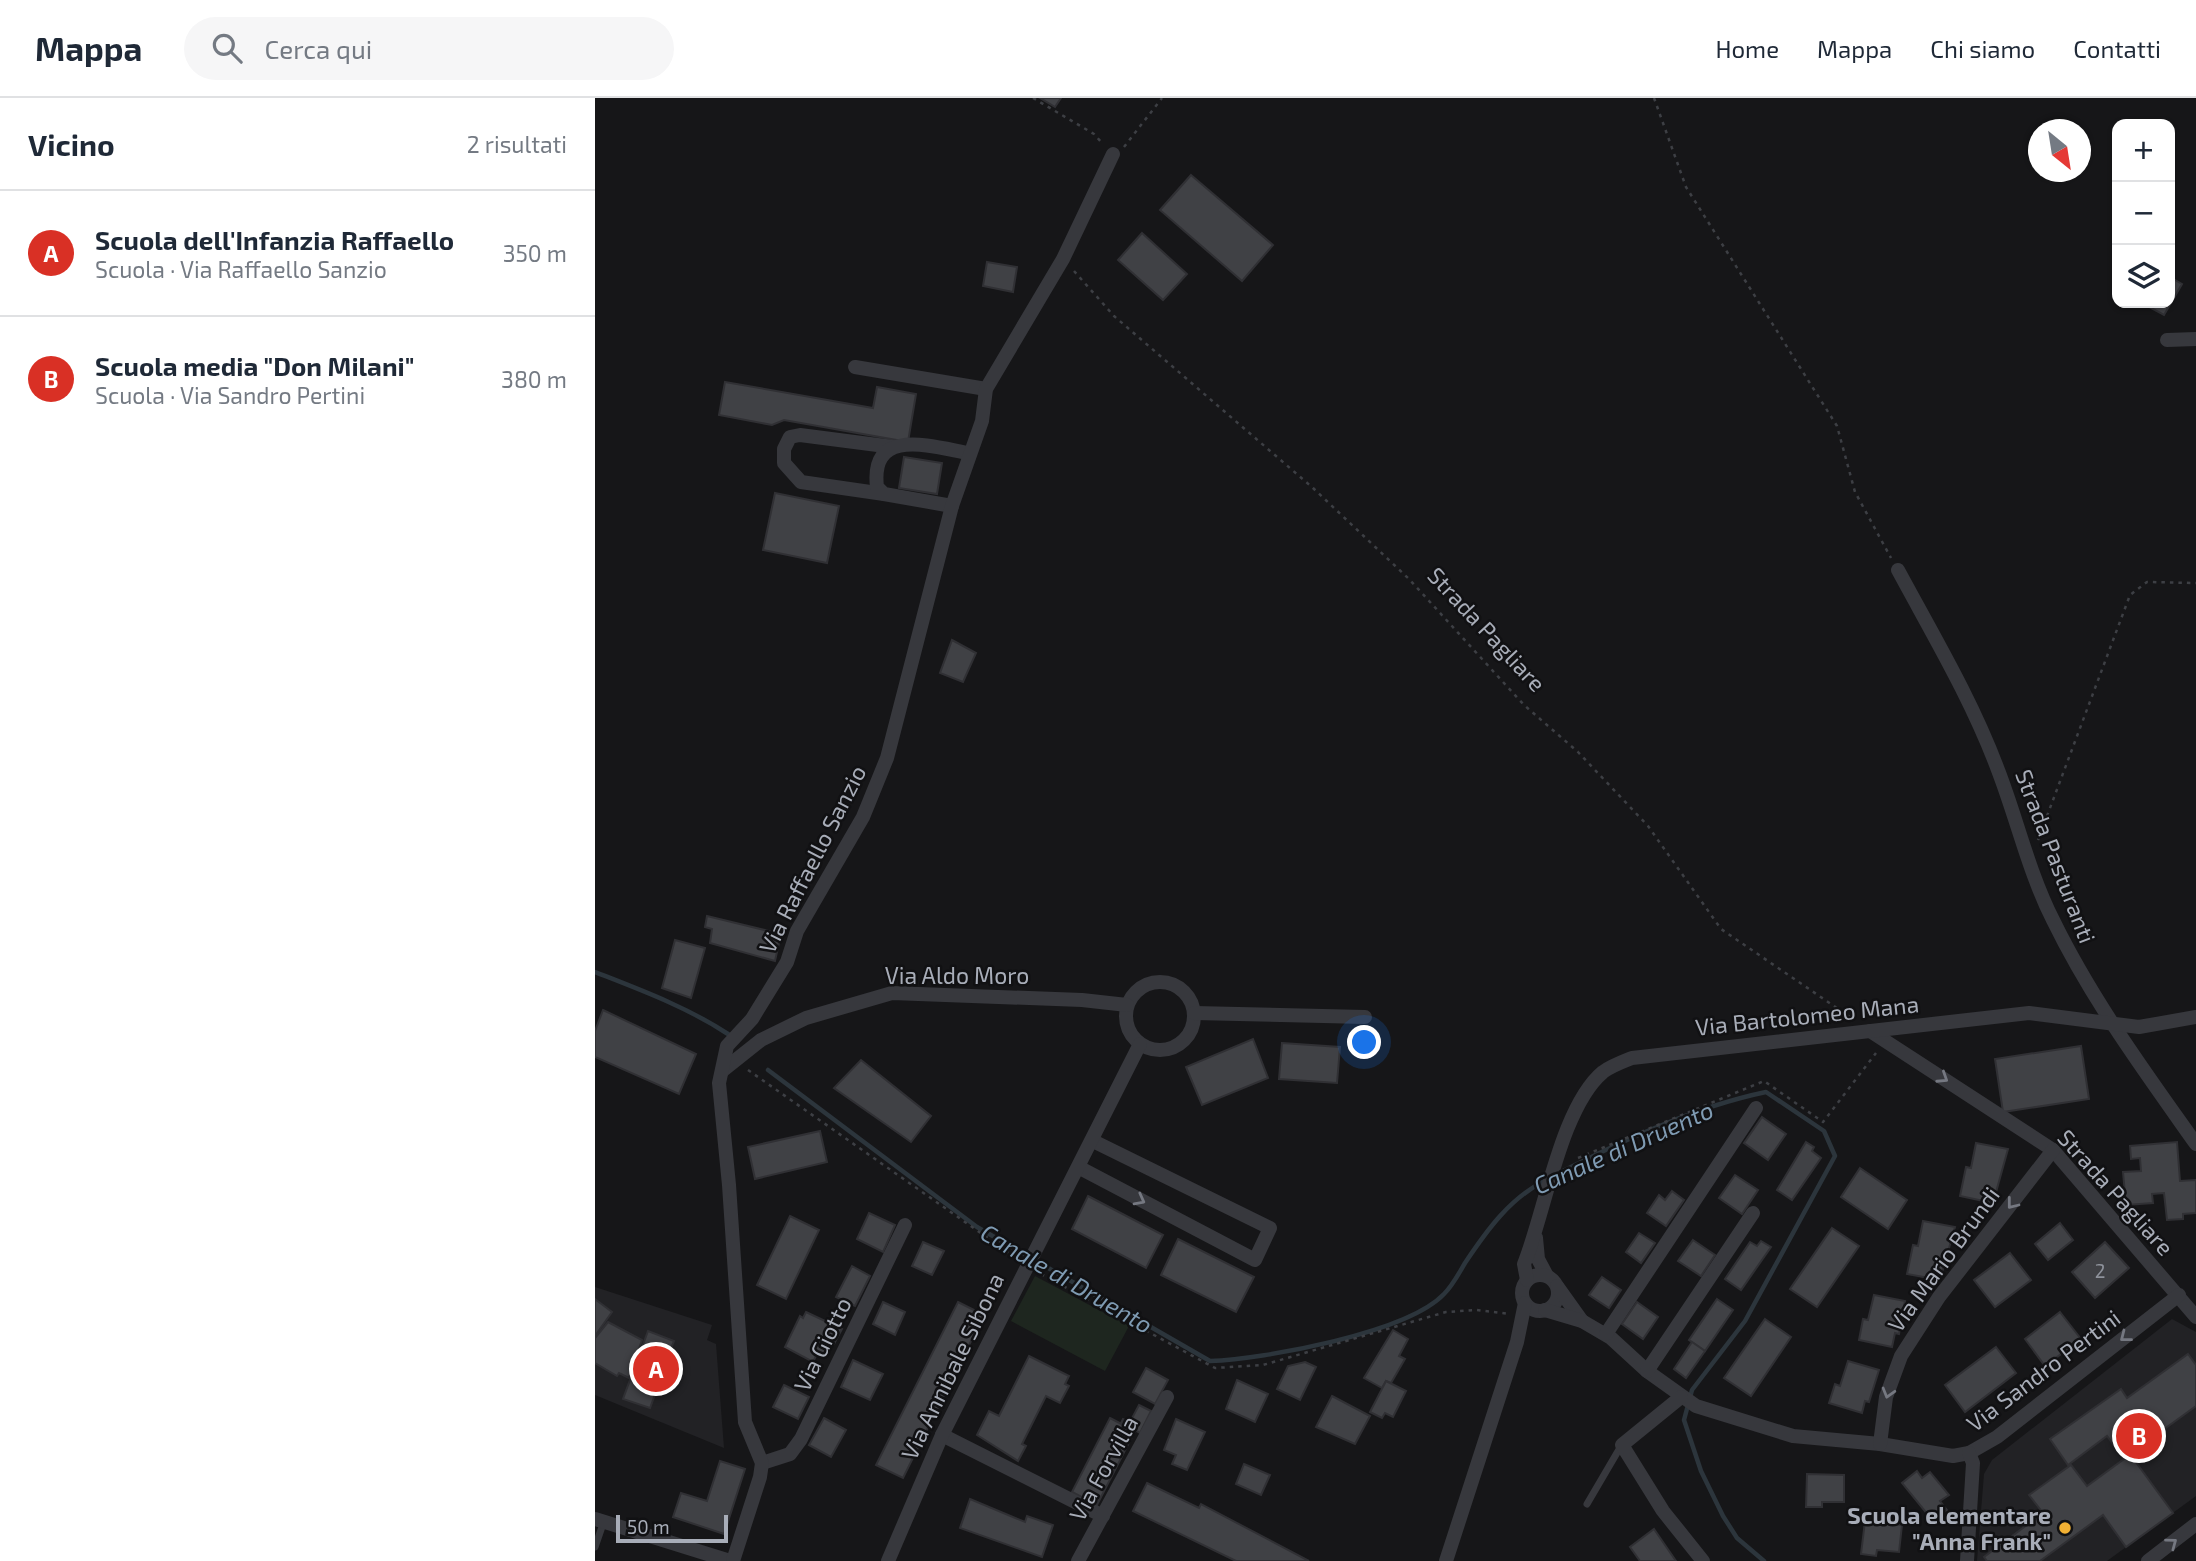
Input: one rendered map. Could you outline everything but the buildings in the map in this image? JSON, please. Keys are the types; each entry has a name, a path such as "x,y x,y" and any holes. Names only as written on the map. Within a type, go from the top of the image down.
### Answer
{"street":[{"name":"Via Raffaello Sanzio","path":"762,1463 745,1422 729,1185 719,1083 727,1045 752,1019 787,962 797,931 863,817 887,758 953,506 968,453 982,421 986,389 1063,260 1112,154"},
{"path":"2167,340 2196,339"},
{"path":"855,367 986,389"},
{"path":"953,506 801,482 787,470 784,449 790,437 800,435 893,447 933,446 968,453"},
{"path":"884,494 877,487 877,460 882,453 893,447"},
{"name":"Strada Pasturanti","path":"1898,570 1957,681 1998,768 2051,917 2112,1026 2196,1144"},
{"path":"1157,982 1182,990 1194,1013 1190,1032 1176,1046 1158,1050 1140,1044 1127,1026 1128,1005 1134,994 1157,982"},
{"name":"Via Aldo Moro","path":"722,1071 761,1040 806,1018 892,993 1082,1000 1128,1005"},
{"path":"1194,1013 1366,1017"},
{"name":"Via Bartolomeo Mana","path":"1527,1280 1524,1264 1536,1234 1571,1119 1584,1093 1604,1072 1632,1058 2029,1013 2112,1026 2139,1027 2196,1017"},
{"name":"Strada Pagliare","path":"1870,1031 2053,1150 2196,1317"},
{"name":"Via Annibale Sibona","path":"888,1561 942,1435 1030,1260 1080,1168 1140,1044"},
{"path":"1606,1334 1756,1108"},
{"path":"1080,1168 1255,1259 1270,1228 1093,1141"},
{"name":"Via Mario Brundi","path":"1879,1444 1886,1397 1901,1356 1939,1297 2053,1150"},
{"path":"1647,1371 1753,1213"},
{"name":"Via Giotto","path":"762,1463 790,1454 801,1439 905,1225"},
{"name":"Via Bartolomeo Mana","path":"1536,1234 1538,1259 1552,1281"},
{"path":"1446,1561 1517,1342 1523,1309 1522,1293 1527,1280 1536,1275 1552,1281 1555,1303 1542,1311 1517,1342"},
{"name":"Via Sandro Pertini","path":"1552,1281 1582,1321"},
{"name":"Via Sandro Pertini","path":"1542,1311 1582,1321 1606,1334 1647,1371 1687,1401 1793,1436 1879,1444 1953,1456 1969,1453 1997,1437 2179,1295"},
{"path":"1523,1309 1542,1311"},
{"name":"Via Forvilla","path":"1078,1561 1167,1397"},
{"path":"1687,1401 1622,1445 1663,1511 1703,1561"},
{"path":"942,1435 1103,1516"},
{"path":"1967,1561 1973,1463 1969,1453"},
{"path":"599,1520 731,1561 760,1477 762,1463"},
{"path":"2148,1561 2196,1524"}],"lane":[{"path":"1587,1504 1622,1445"},
{"path":"595,1547 599,1520"}],"path":[{"path":"1033,98 1094,134 1112,154 1129,144 1162,98"},
{"path":"1654,98 1686,187 1837,426 1855,492 1898,570"},
{"name":"Strada Pagliare","path":"1063,260 1114,316 1223,414 1313,488 1409,579 1524,705 1578,752 1639,816 1721,929 1870,1031"},
{"path":"2030,862 2130,595 2147,582 2196,583"},
{"path":"734,1060 1030,1260 1215,1368 1263,1365 1446,1312 1523,1309"}],"shaded area":[{"path":"1035,1276 1129,1326 1105,1371 1011,1321"},
{"path":"595,1287 712,1325 707,1340 716,1344 724,1448 595,1395"},
{"path":"2172,1319 2196,1332 2196,1496 2107,1561 1977,1561 1984,1474 1992,1460"}],"waterway":[{"path":"595,972 680,1007 728,1034"},
{"name":"Canale di Druento","path":"768,1070 977,1227 1210,1361 1264,1355 1333,1341 1368,1332 1426,1308 1453,1283 1482,1239 1510,1205 1546,1180"},
{"name":"Canale di Druento","path":"1557,1174 1685,1116 1766,1092 1824,1131 1835,1156 1745,1321 1692,1390 1684,1420 1701,1471 1723,1516 1737,1538 1764,1561"}],"place":[{"name":"Scuola dell'Infanzia Raffaello","path":"656,1369"},
{"name":"Scuola media \"Don Milani\"","path":"2139,1436"},
{"name":"Scuola elementare \"Anna Frank\"","path":"2065,1528"}]}
